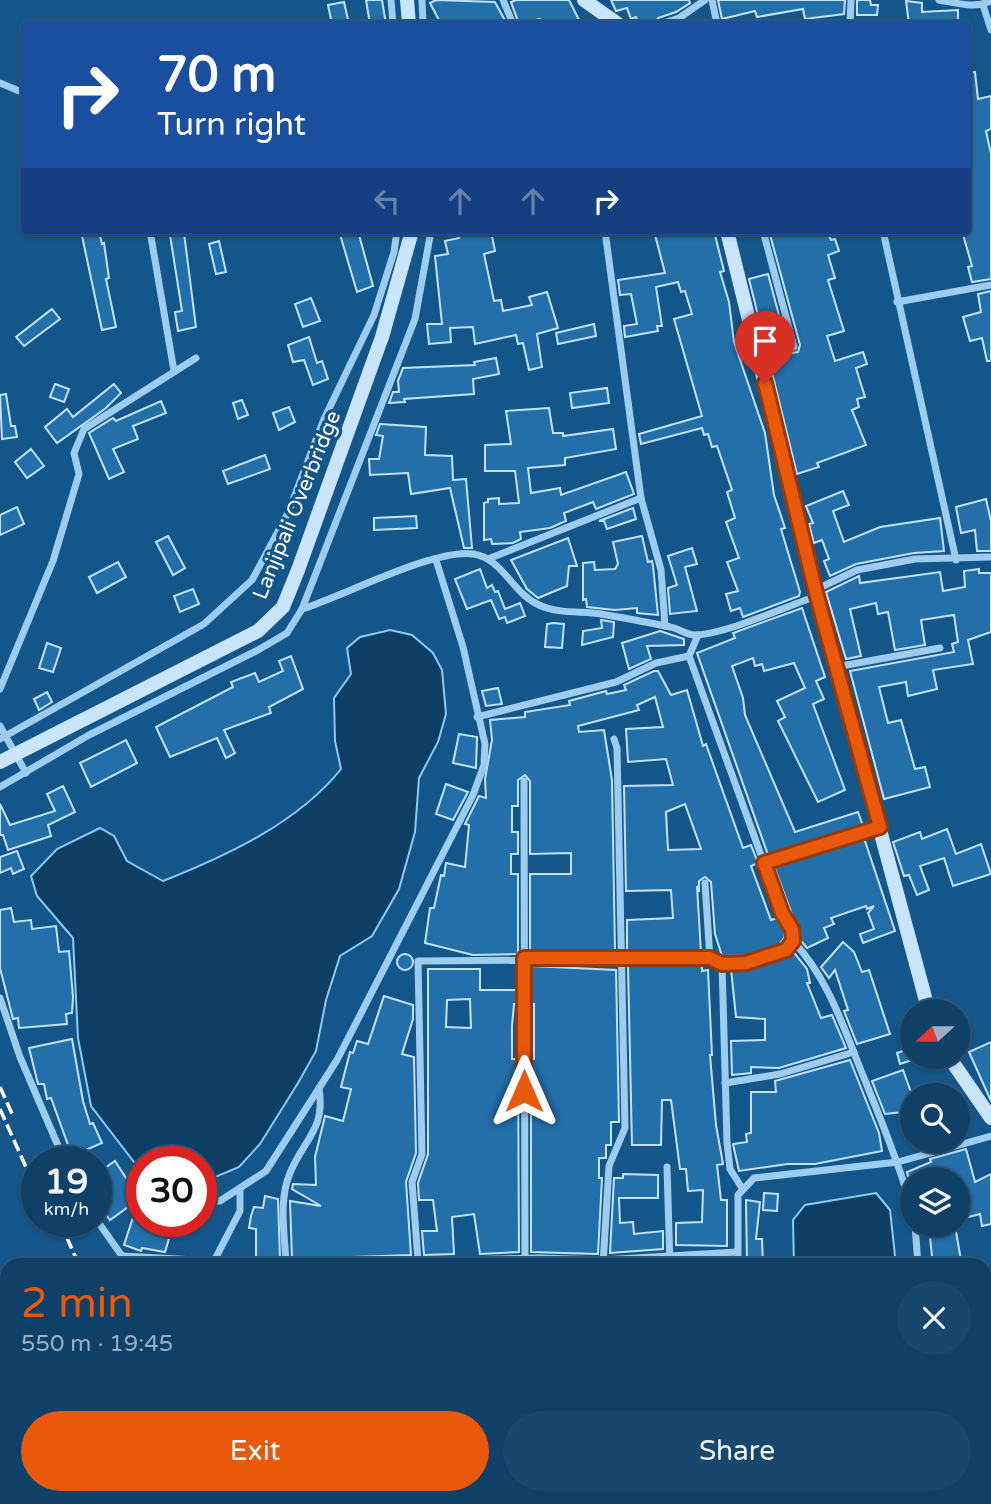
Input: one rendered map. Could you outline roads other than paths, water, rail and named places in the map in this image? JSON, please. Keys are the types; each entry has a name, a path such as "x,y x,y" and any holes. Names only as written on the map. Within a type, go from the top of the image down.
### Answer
{"street":[{"path":"391,0 393,21"},
{"path":"407,0 409,21"},
{"path":"422,0 423,21"},
{"path":"503,0 512,21"},
{"path":"584,0 614,21"},
{"path":"670,21 705,0"},
{"path":"712,0 716,21"},
{"path":"850,0 850,21"},
{"path":"939,0 987,3 991,30"},
{"path":"0,83 21,92"},
{"path":"151,235 174,371"},
{"path":"2,738 204,624 252,580 288,513 324,419 373,315 394,252 396,235"},
{"name":"Lanjipali Overbridge","path":"0,762 258,631 283,607 346,446 392,305 411,235"},
{"path":"0,787 89,735 258,650 287,632 302,610 415,319 430,235"},
{"path":"607,235 641,498 661,570 665,626"},
{"path":"728,235 816,593 926,999"},
{"path":"764,235 794,347"},
{"path":"884,235 956,560"},
{"path":"897,302 991,285"},
{"path":"0,689 53,561 79,474 74,453 84,429 196,358"},
{"path":"487,559 641,498"},
{"path":"302,610 459,554 494,562 510,584 527,600 547,610 600,614 698,635 816,593 857,570 915,559 991,557"},
{"path":"217,1201 266,1171 337,1060 473,795 484,765 485,744 463,647 436,560"},
{"path":"698,635 689,656 782,913 792,929 793,941 834,999 900,1169"},
{"path":"836,667 940,648"},
{"path":"477,717 616,682 656,663 689,656"},
{"path":"0,726 2,738 26,773"},
{"path":"603,1258 609,1166 625,1128 617,748 614,738"},
{"path":"524,781 525,1258"},
{"path":"764,863 880,827"},
{"path":"705,883 710,958"},
{"path":"422,1258 412,1182 422,1154 418,961 710,958 722,964 765,958 786,950 793,941"},
{"path":"722,964 730,1169 741,1188"},
{"path":"0,998 20,1057 58,1146"},
{"path":"725,1083 780,1074 854,1052"},
{"path":"957,1069 991,1118"},
{"path":"286,1258 284,1198 290,1172 314,1132 322,1108 319,1088"},
{"path":"737,1258 737,1206 741,1188 754,1178 898,1162 991,1136"},
{"path":"667,1167 670,1258"},
{"path":"216,1258 240,1211 240,1189"},
{"path":"109,1237 122,1256 159,1258"},
{"path":"916,1237 917,1258"},
{"path":"692,1258 737,1252"}],"water":[{"path":"390,630 412,635 433,653 442,670 446,714 438,742 419,778 415,832 399,889 372,936 340,956 326,1000 316,1051 260,1144 239,1167 217,1176 217,1146 126,1146 126,1152 91,1106 78,1038 73,938 37,896 31,876 57,849 100,828 114,836 127,861 163,881 236,849 282,822 304,806 341,769 335,741 334,698 351,674 347,648 360,637"},
{"path":"876,1193 890,1210 895,1258 794,1258 793,1220 805,1205"}],"railway":[{"path":"0,1087 14,1118"},
{"path":"0,1109 21,1156"},
{"path":"67,1237 76,1258"}]}
